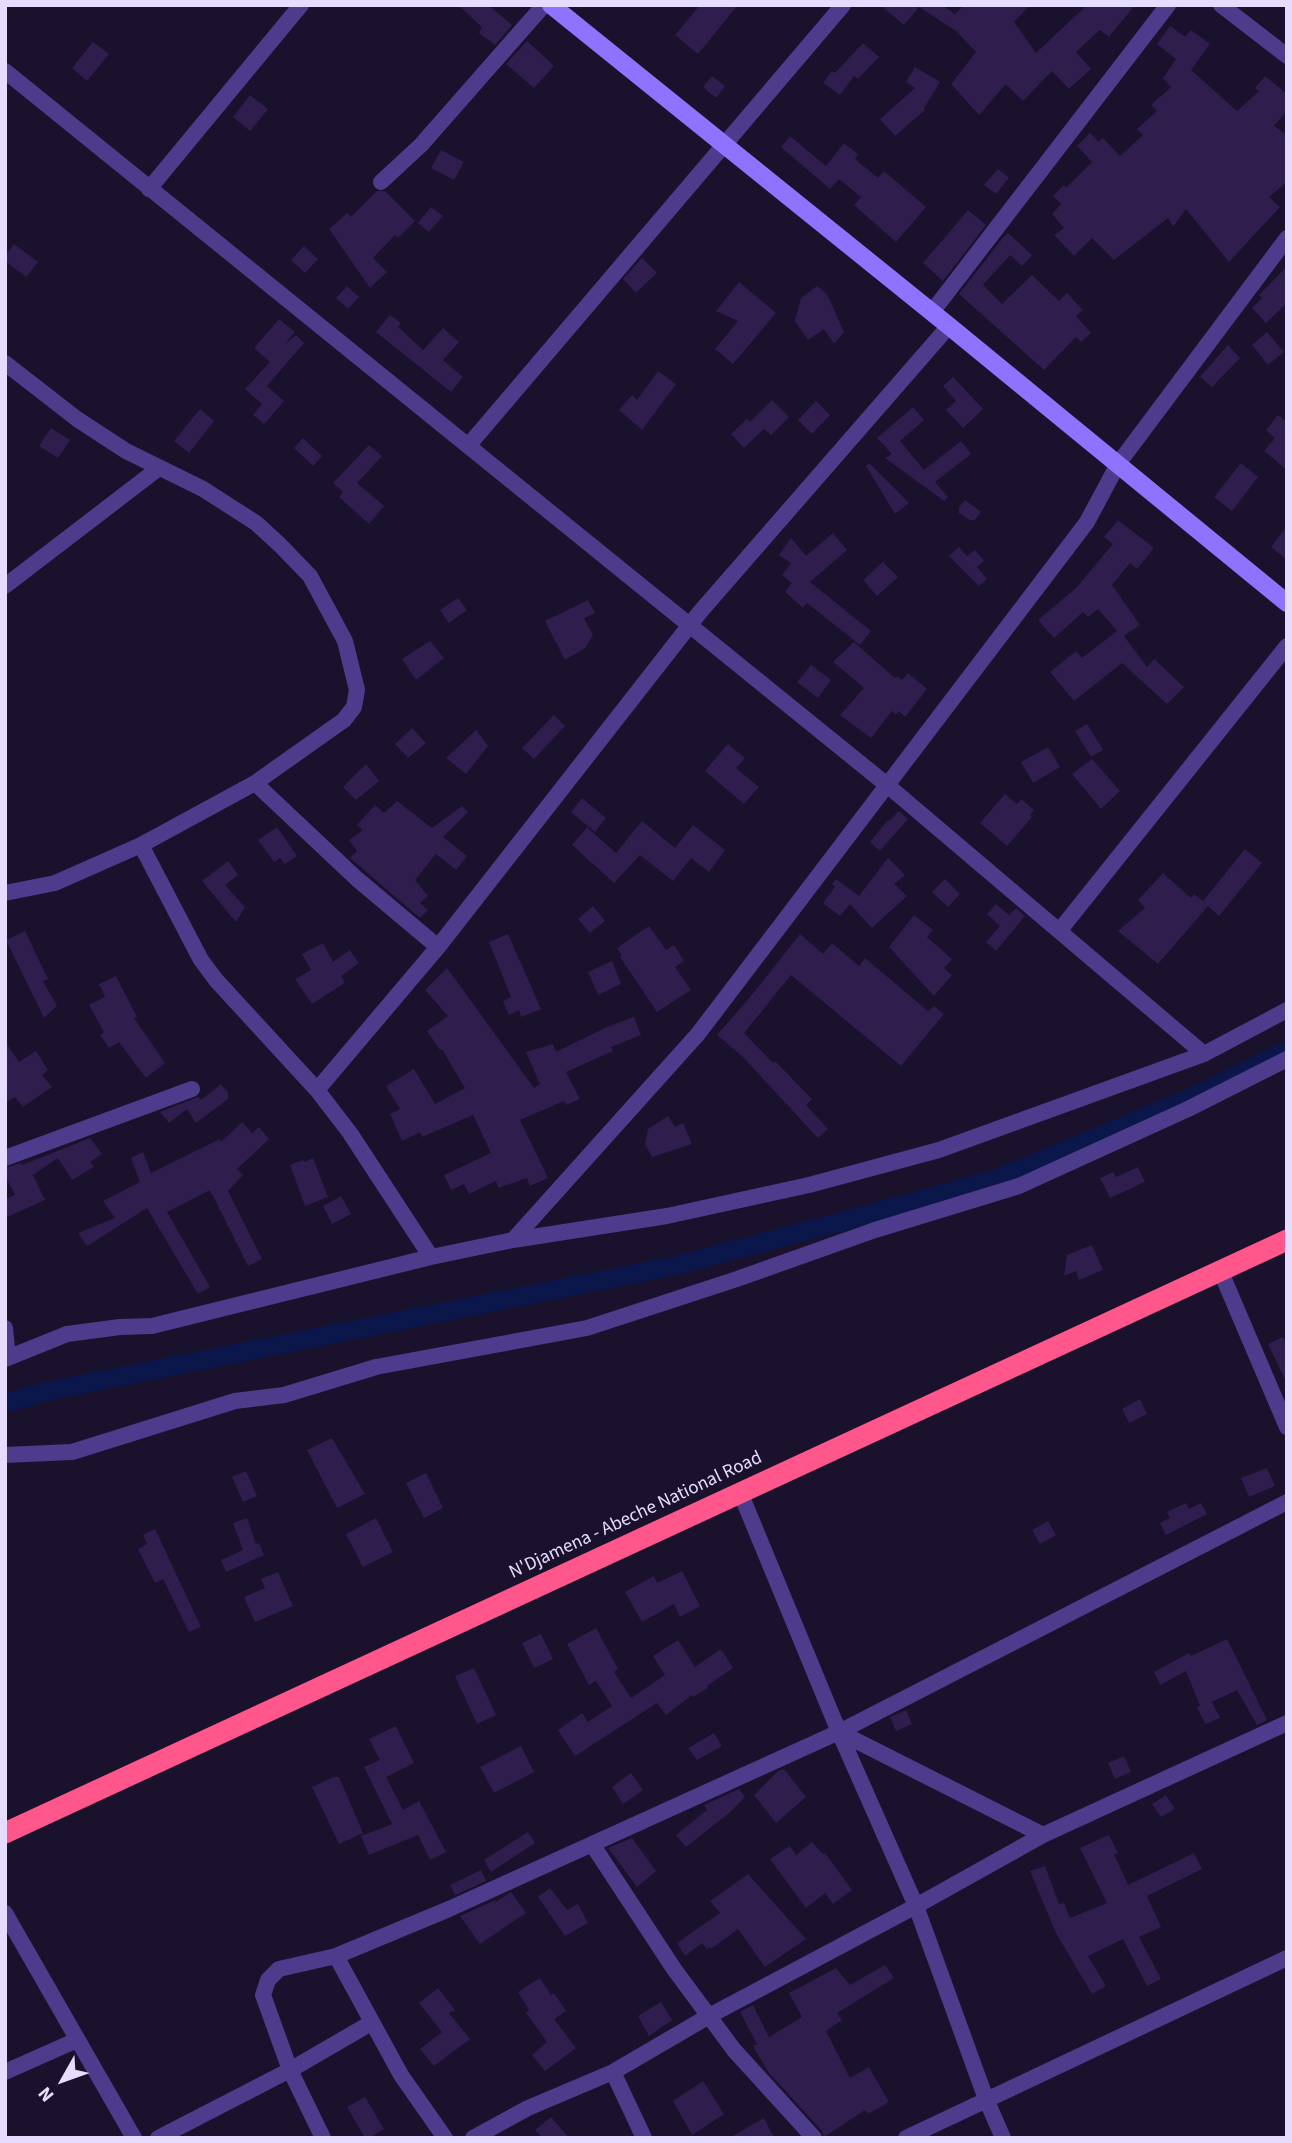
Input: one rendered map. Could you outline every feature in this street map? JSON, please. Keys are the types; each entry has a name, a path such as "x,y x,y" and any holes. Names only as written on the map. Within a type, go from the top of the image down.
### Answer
{"highway":[{"name":"N'Djamena - Abeche National Road","path":"5,1833 1287,1240"}],"main road":[{"path":"551,5 950,326 1287,603"}],"street":[{"path":"149,189 301,5"},
{"path":"381,183 421,145 544,5"},
{"path":"468,446 843,5"},
{"path":"932,312 1168,5"},
{"path":"1221,5 1287,56"},
{"path":"5,71 887,785 1204,1054"},
{"path":"513,1240 698,1034 1087,522 1118,464 1287,238"},
{"path":"317,1090 438,947 690,626 950,326"},
{"path":"5,363 77,419 126,451 202,489 256,523 280,545 310,576 345,641 358,690 354,707 345,720 256,783 141,845 55,883 5,893"},
{"path":"5,586 159,468"},
{"path":"1060,930 1287,646"},
{"path":"256,783 357,879 438,947"},
{"path":"141,845 201,960 222,987 317,1090 350,1133 431,1257"},
{"path":"5,1328 7,1359 67,1334 152,1326 431,1257 513,1240 667,1216 809,1185 939,1150 1204,1054 1287,1010"},
{"path":"5,1455 72,1452 235,1401 284,1395 376,1367 587,1328 875,1230 1019,1186 1188,1109 1287,1059"},
{"path":"5,1158 192,1089"},
{"path":"1220,1270 1287,1427"},
{"path":"740,1492 839,1732 916,1906 986,2099 1003,2138"},
{"path":"323,2138 290,2070 263,1995 268,1980 278,1969 336,1956 449,1909 839,1732 1287,1502"},
{"path":"473,2138 528,2108 613,2072 709,2016 1043,1835 1287,1723"},
{"path":"839,1732 1043,1835"},
{"path":"592,1844 674,1969 734,2050 814,2138"},
{"path":"5,1913 134,2138"},
{"path":"336,1956 401,2075 445,2138"},
{"path":"906,2138 1287,1958"},
{"path":"159,2138 290,2070 371,2023"},
{"path":"5,2072 77,2040"},
{"path":"613,2072 644,2138"}],"building":[{"path":"458,5 488,5 512,25 495,45 479,33 482,27"},
{"path":"700,5 738,5 698,54 675,35"},
{"path":"880,5 942,5 955,14 964,5 1030,5 1014,22 1036,53 1087,5 1135,5 1109,37 1100,30 1076,52 1091,69 1069,89 1052,71 1023,101 1006,84 979,115 951,84 976,52 956,31 919,7 904,25"},
{"path":"1170,26 1185,37 1191,30 1210,44 1191,70 1237,111 1259,91 1255,88 1265,76 1287,94 1287,111 1274,126 1287,135 1287,182 1269,197 1280,207 1229,262 1186,209 1173,227 1168,218 1114,260 1092,238 1074,256 1054,235 1064,228 1052,214 1061,204 1053,196 1064,185 1066,188 1092,162 1077,146 1090,133 1099,142 1103,138 1120,156 1143,135 1137,129 1157,111 1151,105 1171,87 1163,78 1176,59 1157,44"},
{"path":"527,41 554,66 534,88 506,64"},
{"path":"93,42 109,54 87,81 72,68"},
{"path":"863,43 879,57 858,79 854,76 840,95 823,83 832,71 835,73"},
{"path":"915,67 940,82 925,110 895,136 880,119 915,88 906,82"},
{"path":"712,76 725,86 716,98 703,87"},
{"path":"250,95 268,109 250,131 233,117"},
{"path":"790,136 826,166 844,143 858,154 855,159 878,178 884,171 926,207 896,242 854,205 861,197 839,179 830,189 781,147"},
{"path":"441,150 464,162 454,180 431,168"},
{"path":"998,169 1009,178 996,194 984,185"},
{"path":"377,191 385,191 415,221 398,238 395,235 373,258 387,272 370,288 329,229 347,213 351,217"},
{"path":"431,207 443,216 429,232 418,223"},
{"path":"968,210 986,225 943,281 923,263"},
{"path":"1008,233 1032,255 1022,266 1010,255 983,285 1002,304 1032,275 1059,301 1067,293 1083,310 1076,316 1091,333 1081,342 1076,337 1044,370 959,294"},
{"path":"14,244 38,262 26,277 5,261 5,256"},
{"path":"304,246 318,259 305,273 291,260"},
{"path":"642,258 657,273 636,293 623,279"},
{"path":"1287,266 1287,303 1266,323 1252,308 1262,298 1259,295"},
{"path":"739,282 776,313 733,364 715,349 738,321 716,311"},
{"path":"347,286 359,297 348,309 336,298"},
{"path":"817,286 827,294 844,332 834,344 824,329 808,340 795,321 801,298"},
{"path":"390,315 401,323 398,327 423,350 443,328 459,342 443,360 463,377 451,392 376,332"},
{"path":"279,319 295,332 285,344 296,335 304,343 267,386 284,401 264,424 253,415 262,404 245,389 270,362 254,348"},
{"path":"1267,332 1284,352 1268,365 1252,345"},
{"path":"1228,345 1240,358 1212,387 1200,377"},
{"path":"658,371 676,384 642,430 619,410 632,395 637,400"},
{"path":"953,377 983,409 963,428 946,410 956,401 943,386"},
{"path":"772,400 789,417 771,435 764,429 744,448 731,434 747,419 750,422"},
{"path":"816,401 830,415 812,434 798,420"},
{"path":"913,407 924,420 900,441 924,470 961,441 971,454 935,482 948,497 944,501 885,458 892,454 877,438"},
{"path":"200,409 214,421 189,453 174,441"},
{"path":"1278,415 1287,422 1287,470 1264,451 1275,438 1266,430"},
{"path":"51,428 70,440 58,458 39,446"},
{"path":"303,438 322,456 313,466 294,448"},
{"path":"369,445 382,456 357,483 384,506 369,524 339,497 343,492 333,483"},
{"path":"869,463 909,503 895,514 866,466"},
{"path":"1241,463 1258,477 1232,511 1214,497"},
{"path":"965,500 981,512 975,520 959,513 959,507"},
{"path":"1118,520 1154,548 1137,569 1130,563 1112,585 1140,625 1124,636 1147,667 1154,659 1184,687 1167,704 1122,663 1074,701 1050,672 1076,651 1082,658 1117,631 1098,609 1088,617 1083,612 1054,638 1038,620 1076,588 1113,544 1104,537"},
{"path":"1287,526 1287,560 1271,547"},
{"path":"833,533 847,550 810,582 871,631 860,645 807,603 803,608 785,592 792,583 782,575 791,563 779,555 791,538 806,556"},
{"path":"959,547 967,556 975,550 984,561 977,567 987,579 979,586 949,556"},
{"path":"883,562 898,577 877,596 863,580"},
{"path":"458,598 467,610 449,623 440,610"},
{"path":"588,600 595,613 584,618 593,635 585,648 565,660 545,621"},
{"path":"430,641 444,658 416,680 402,659"},
{"path":"854,642 895,678 897,676 902,680 908,673 927,689 905,717 899,711 896,714 892,711 871,738 840,715 864,688 833,662"},
{"path":"811,665 831,680 818,698 797,682"},
{"path":"554,715 565,726 534,759 522,748"},
{"path":"1087,724 1103,750 1091,757 1075,731"},
{"path":"412,728 426,743 408,758 395,744"},
{"path":"476,730 488,746 466,774 446,758"},
{"path":"728,744 745,758 736,768 759,787 744,804 705,771"},
{"path":"1048,747 1060,767 1033,783 1021,762"},
{"path":"1092,759 1120,791 1101,809 1072,774"},
{"path":"366,764 379,781 356,800 343,787"},
{"path":"1005,794 1017,804 1021,799 1034,810 1030,815 1032,817 1007,846 980,823"},
{"path":"582,798 606,818 595,832 571,812"},
{"path":"397,801 432,828 462,806 468,812 443,837 467,856 456,870 436,854 415,880 428,896 420,903 428,910 420,918 350,858 357,851 349,840 363,830 357,825 375,805 384,813"},
{"path":"899,811 908,819 880,851 870,842"},
{"path":"642,821 675,848 693,825 725,850 709,872 691,858 673,881 640,855 614,883 572,845 587,827 616,853"},
{"path":"277,827 297,856 285,864 280,858 274,862 258,840"},
{"path":"1245,849 1262,863 1219,916 1208,906 1158,964 1118,931 1145,908 1138,900 1163,873 1191,898 1194,894 1203,901"},
{"path":"888,858 905,875 894,884 907,896 872,928 850,904 840,916 823,903 835,887 832,884 836,879 859,896"},
{"path":"228,861 238,875 225,885 245,907 236,922 202,881"},
{"path":"945,879 960,894 948,907 932,892"},
{"path":"996,904 1009,915 1016,908 1025,916 996,951 986,942 1000,926 987,914"},
{"path":"593,906 605,921 590,933 578,919"},
{"path":"914,915 933,930 927,937 952,959 944,968 952,975 934,996 889,947"},
{"path":"649,926 666,950 674,945 684,961 675,967 691,990 657,1012 620,957 622,956 617,948"},
{"path":"25,931 48,979 43,981 57,1006 44,1018 6,940"},
{"path":"508,934 541,1009 521,1017 519,1010 509,1015 503,1001 511,997 489,942"},
{"path":"800,934 823,954 832,943 859,966 865,958 928,1011 934,1006 944,1014 901,1066 791,975 744,1033 812,1099 806,1105 828,1129 818,1138 742,1056 717,1035"},
{"path":"323,943 333,962 350,950 359,963 341,976 345,983 312,1004 295,979 311,970 302,954"},
{"path":"612,961 621,984 598,995 588,972"},
{"path":"447,968 534,1088 540,1084 526,1052 553,1044 556,1052 634,1017 641,1035 611,1047 613,1051 566,1072 580,1099 566,1105 564,1101 520,1120 548,1178 530,1186 527,1178 498,1188 496,1181 469,1194 464,1184 451,1190 444,1175 491,1153 473,1115 422,1137 420,1132 402,1141 390,1114 400,1109 386,1086 414,1069 435,1104 465,1088 442,1049 440,1050 427,1031 448,1016 425,990"},
{"path":"116,976 137,1017 134,1018 165,1063 146,1078 119,1042 109,1048 100,1035 104,1032 89,1005 105,997 99,984"},
{"path":"5,1041 19,1062 36,1051 48,1070 42,1075 52,1087 23,1107 15,1097 5,1103"},
{"path":"221,1084 228,1093 228,1099 196,1123 187,1109 169,1123 160,1112 198,1097 201,1100"},
{"path":"668,1116 675,1127 683,1123 692,1144 652,1157 645,1144 648,1129"},
{"path":"242,1122 252,1133 259,1127 269,1139 237,1169 243,1175 228,1191 262,1259 248,1266 210,1190 167,1212 210,1287 198,1294 147,1208 87,1246 78,1233 115,1218 103,1201 140,1182 131,1158 143,1152 151,1173 220,1139 221,1142"},
{"path":"90,1138 102,1154 90,1162 94,1167 72,1180 58,1158 33,1175 45,1200 5,1218 5,1199 15,1195 5,1176 5,1168 21,1163 22,1165"},
{"path":"313,1158 328,1197 305,1206 290,1165"},
{"path":"1138,1167 1145,1182 1110,1198 1100,1178 1113,1172 1116,1177"},
{"path":"341,1196 351,1214 332,1224 323,1206"},
{"path":"1092,1245 1103,1270 1079,1280 1076,1271 1064,1276 1067,1255"},
{"path":"1283,1337 1287,1346 1287,1384 1268,1344"},
{"path":"1140,1399 1147,1414 1129,1423 1122,1409"},
{"path":"332,1438 365,1494 337,1508 307,1450"},
{"path":"1267,1468 1275,1486 1249,1497 1241,1478"},
{"path":"246,1471 257,1496 243,1502 232,1477"},
{"path":"426,1473 443,1508 424,1518 406,1483"},
{"path":"1186,1503 1189,1509 1201,1503 1207,1514 1166,1535 1160,1523 1170,1518 1167,1512"},
{"path":"247,1518 256,1544 259,1543 264,1555 226,1572 221,1560 243,1550 233,1523"},
{"path":"376,1518 393,1552 363,1567 346,1534"},
{"path":"1048,1521 1056,1535 1040,1544 1032,1530"},
{"path":"155,1529 201,1627 189,1632 163,1579 155,1583 138,1549 147,1544 143,1535"},
{"path":"682,1571 700,1606 680,1617 674,1604 642,1622 625,1592 654,1576 657,1583"},
{"path":"278,1572 293,1606 255,1622 244,1597 265,1588 261,1579"},
{"path":"596,1628 618,1669 614,1672 631,1698 665,1675 653,1656 678,1640 695,1667 721,1649 733,1668 666,1715 657,1703 575,1756 558,1730 582,1713 588,1722 612,1706 596,1681 589,1685 567,1644"},
{"path":"541,1634 553,1659 534,1668 522,1643"},
{"path":"1227,1639 1267,1720 1257,1725 1237,1690 1212,1702 1220,1718 1205,1724 1186,1671 1160,1685 1154,1672 1189,1653 1191,1656"},
{"path":"474,1668 496,1715 477,1724 455,1676"},
{"path":"906,1710 912,1724 896,1731 890,1717"},
{"path":"396,1726 414,1763 386,1777 403,1810 419,1801 446,1852 430,1860 418,1835 369,1855 361,1836 392,1824 364,1767 380,1760 369,1739"},
{"path":"714,1733 722,1746 697,1760 688,1748"},
{"path":"521,1746 534,1772 494,1793 480,1767"},
{"path":"1124,1756 1131,1772 1115,1779 1108,1763"},
{"path":"784,1769 806,1797 776,1823 754,1795 778,1771"},
{"path":"631,1773 643,1790 623,1804 612,1787"},
{"path":"339,1777 363,1833 339,1844 312,1787"},
{"path":"739,1789 745,1797 686,1847 676,1835 707,1810 704,1805"},
{"path":"1166,1795 1175,1809 1161,1817 1152,1804"},
{"path":"528,1832 535,1843 491,1872 484,1860"},
{"path":"1109,1835 1128,1885 1194,1853 1202,1869 1147,1896 1161,1927 1139,1937 1161,1979 1147,1986 1123,1939 1088,1956 1106,1986 1092,1994 1056,1933 1030,1871 1045,1866 1059,1904 1064,1903 1070,1918 1107,1903 1080,1848"},
{"path":"632,1838 656,1871 637,1887 608,1848"},
{"path":"812,1842 825,1853 852,1890 833,1904 825,1893 806,1908 770,1859 790,1846 796,1855"},
{"path":"481,1870 486,1881 455,1895 450,1885"},
{"path":"748,1874 806,1939 765,1967 738,1929 711,1949 707,1949 702,1943 685,1956 677,1943 720,1913 710,1901"},
{"path":"550,1888 567,1910 578,1904 588,1923 565,1936 538,1897"},
{"path":"511,1892 526,1913 480,1944 460,1916 495,1900 496,1902"},
{"path":"885,1965 894,1978 837,2013 842,2020 826,2031 850,2078 869,2067 889,2102 868,2114 865,2110 824,2137 822,2131 768,2072 753,2046 757,2044 740,2012 753,2005 769,2037 802,2017 789,1993 836,1968 850,1985"},
{"path":"540,1978 566,2011 554,2019 576,2048 545,2071 532,2055 547,2042 526,2013 529,2010 518,1992"},
{"path":"438,1988 455,2010 449,2013 470,2039 434,2066 420,2049 442,2032 419,2003"},
{"path":"661,2002 672,2020 649,2036 638,2016"},
{"path":"703,2081 724,2114 692,2135 673,2101"},
{"path":"365,2097 384,2129 369,2138 365,2138 347,2107"},
{"path":"551,2117 569,2138 542,2138 535,2130"},
{"path":"764,2118 774,2138 729,2138"}],"waterway":[{"path":"5,1403 48,1391 678,1265 994,1180 1197,1095 1287,1051"}]}
